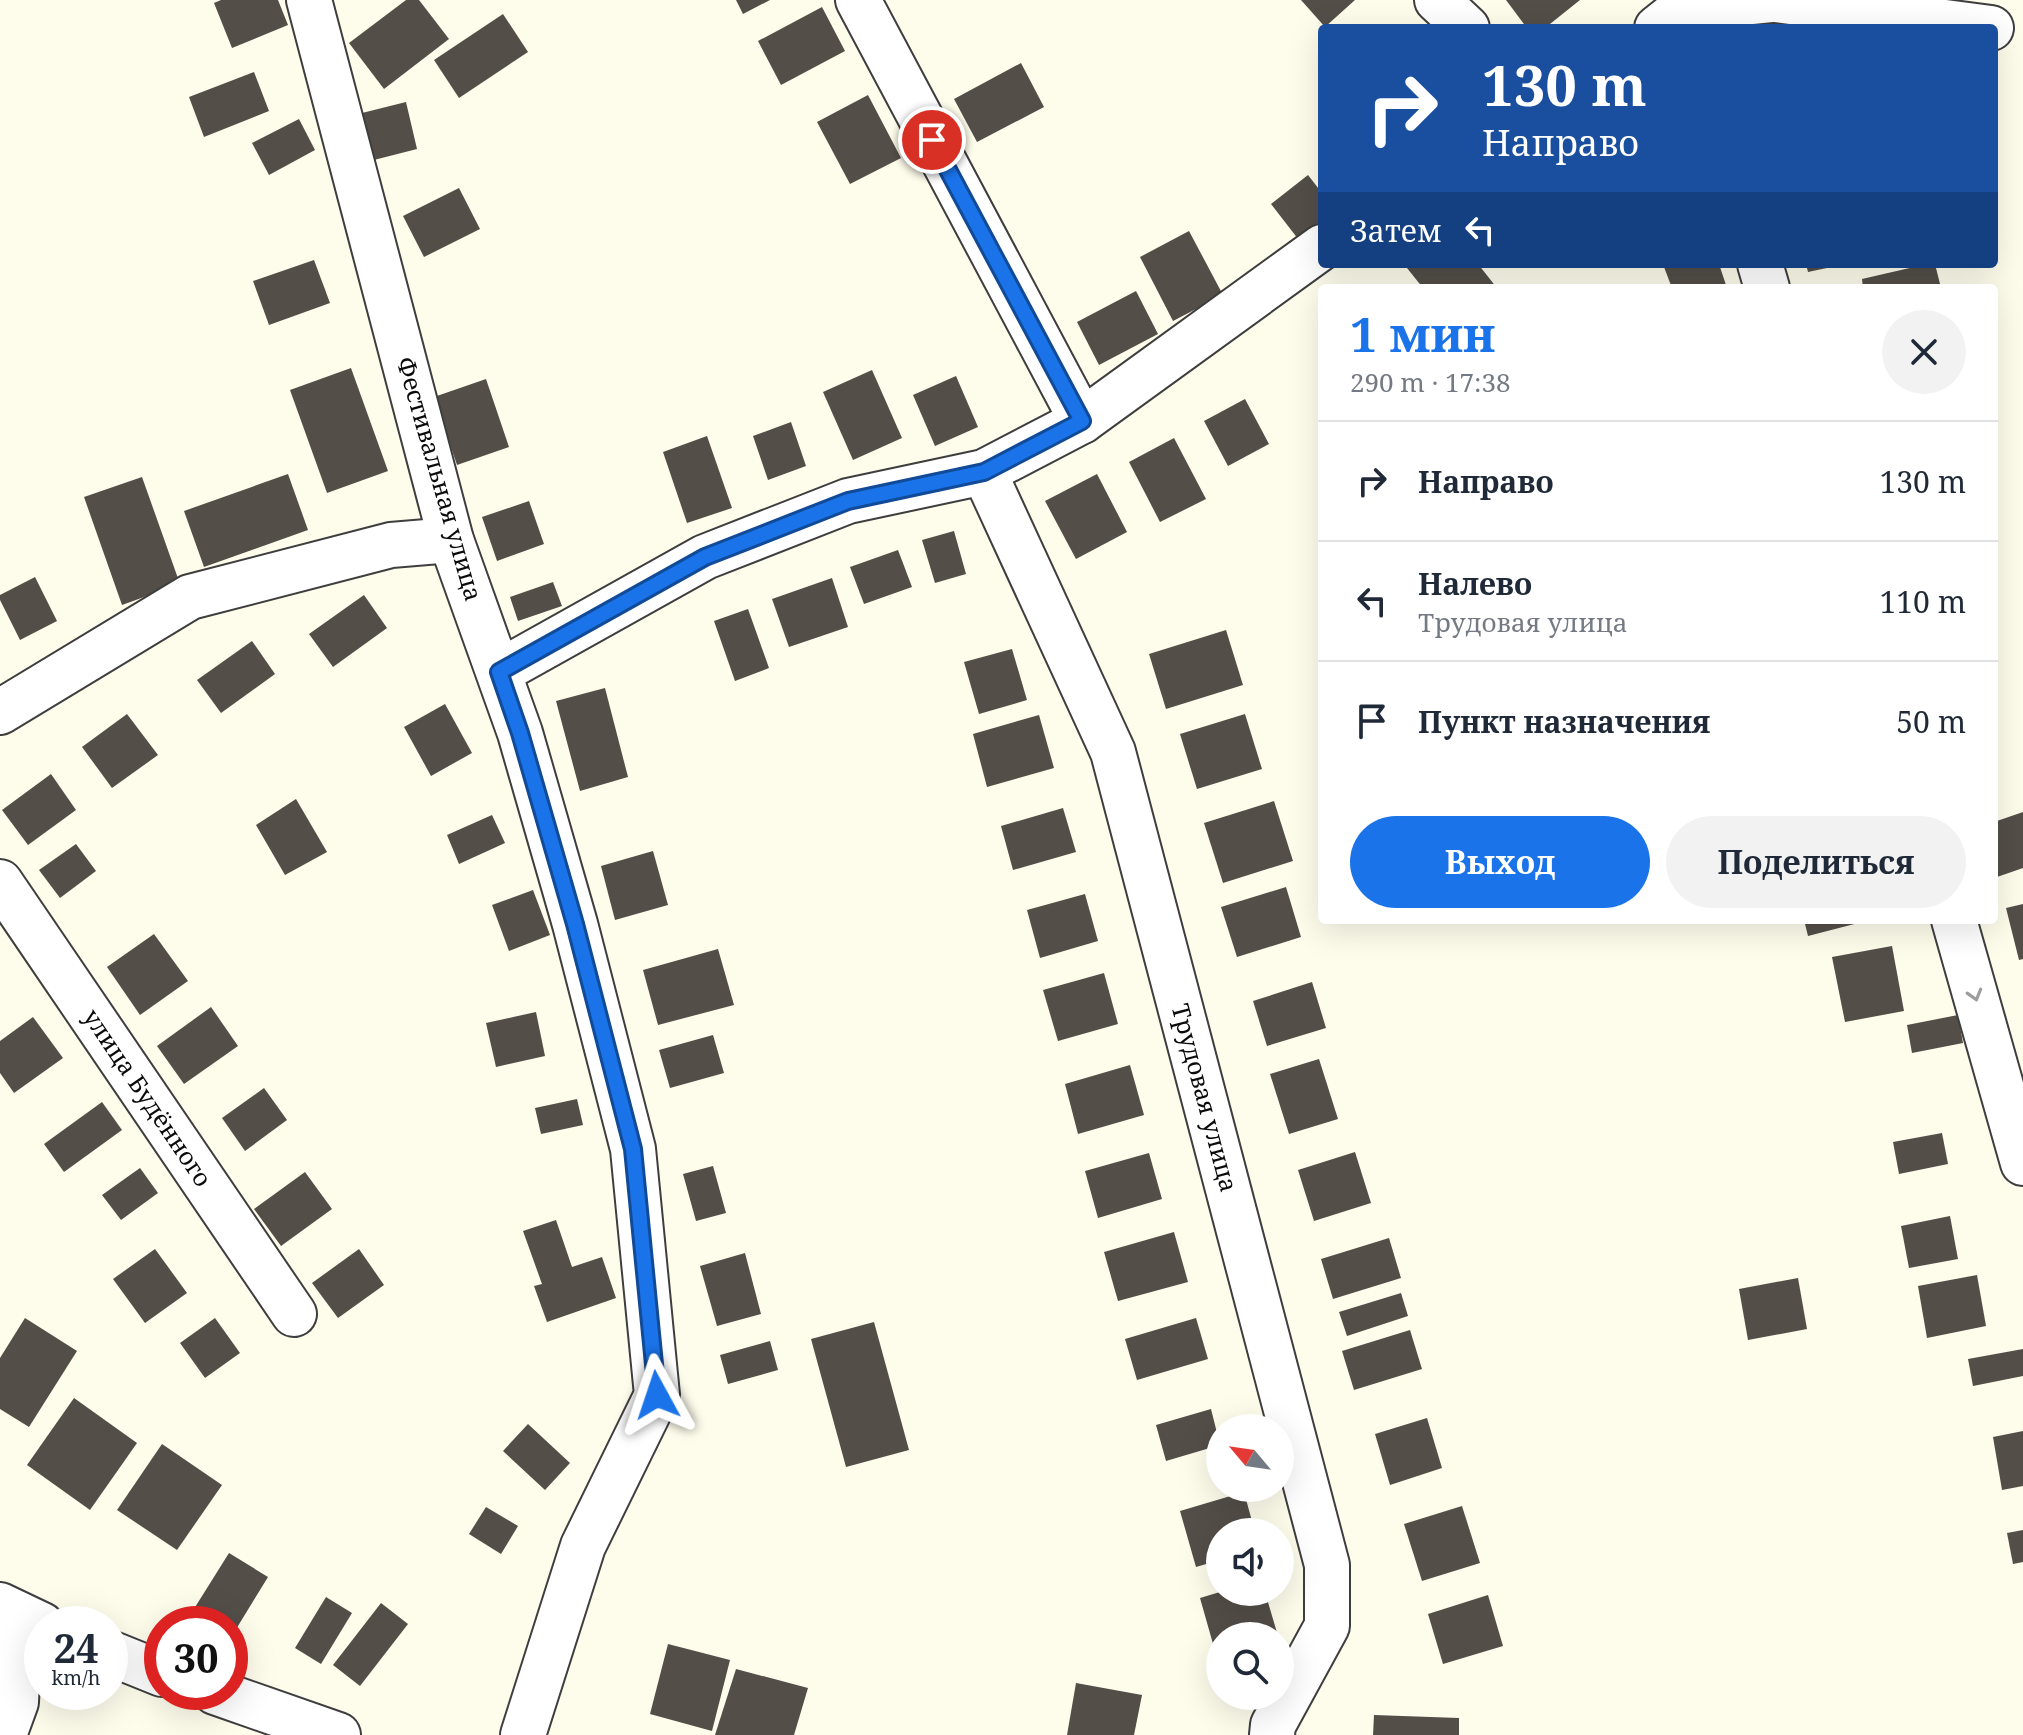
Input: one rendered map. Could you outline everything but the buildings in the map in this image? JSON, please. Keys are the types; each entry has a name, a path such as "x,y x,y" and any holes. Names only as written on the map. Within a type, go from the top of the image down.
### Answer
{"street":[{"name":"Фестивальная улица","path":"309,0 451,540 520,733 575,924 633,1149 657,1395 583,1546 523,1735"},
{"path":"858,0 1082,421"},
{"path":"1437,0 1463,24"},
{"path":"1662,24 1681,9 1773,0 1961,24"},
{"path":"1998,29 2023,32"},
{"path":"499,672 705,557 848,501 984,472 1082,421 1318,250"},
{"name":"Трудовая улица","path":"984,472 1113,752 1327,1565 1327,1626 1273,1725 1272,1735"},
{"path":"0,712 190,597 391,545 451,540"},
{"name":"улица Будённого","path":"0,882 294,1314"},
{"path":"1955,924 2023,1163"},
{"path":"4,1735 16,1702 21,1615"},
{"path":"248,1704 338,1735"}],"route":[{"path":"657,1395 633,1149 575,924 520,733 499,672 705,557 848,501 984,472 1082,421 932,140"}]}
